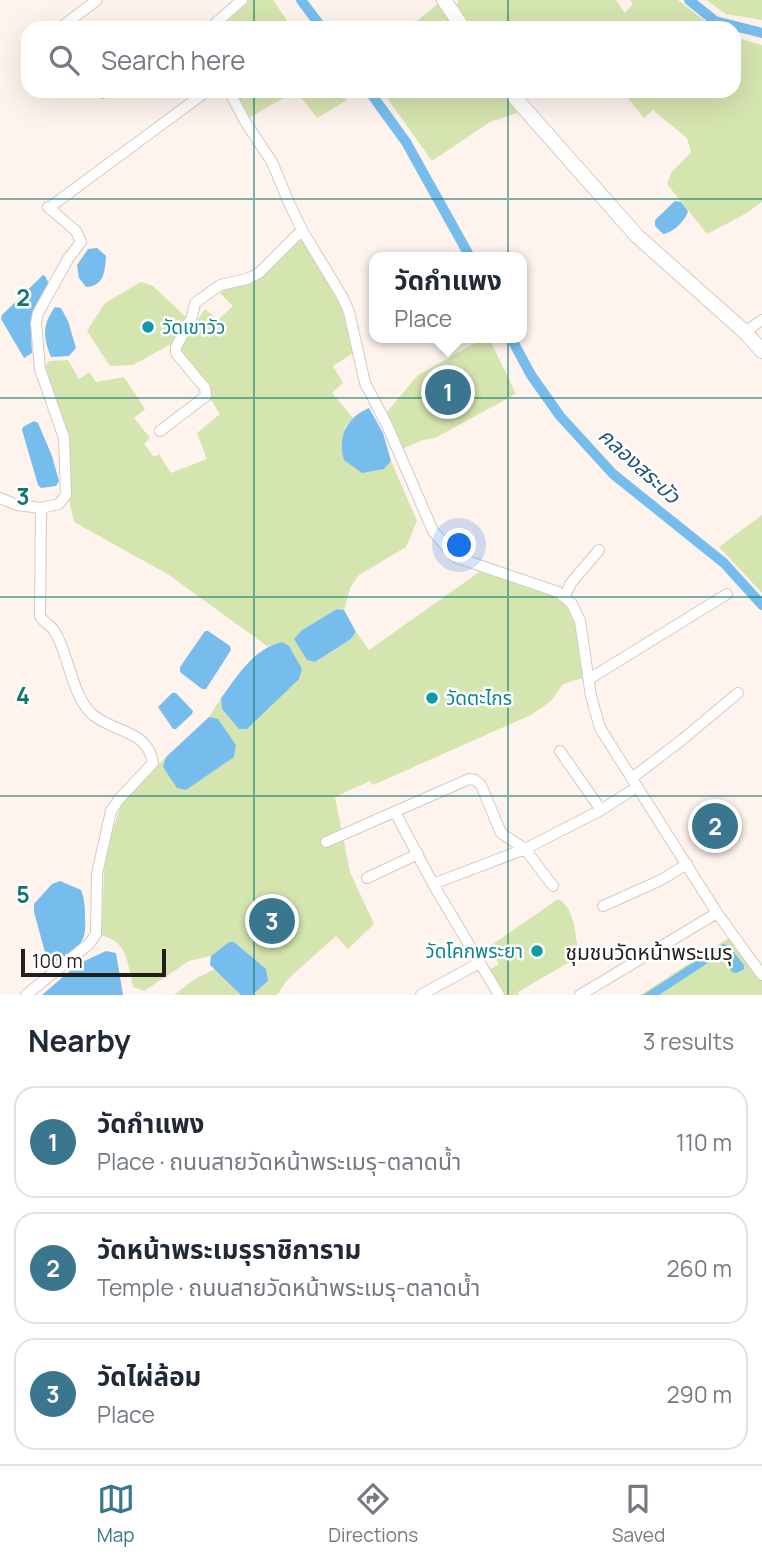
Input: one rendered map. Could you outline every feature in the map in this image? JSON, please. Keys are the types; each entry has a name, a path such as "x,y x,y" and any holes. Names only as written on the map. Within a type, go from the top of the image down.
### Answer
{"street":[{"path":"218,21 242,0"},
{"path":"443,0 458,21"},
{"path":"70,21 94,1"},
{"path":"0,498 18,505 41,508 59,504 66,495 64,438 40,369 36,323 38,313 68,259 81,242 76,231 51,205 197,98"},
{"path":"233,98 272,162 302,230 343,298 349,312 365,383 387,425 433,531 455,557 558,592 572,604 580,621 591,696 600,728 716,914 762,975"},
{"path":"515,98 637,236 745,332 762,351"},
{"path":"160,431 206,396 205,388 176,353 176,347 192,317 195,303 220,285 247,279 259,273 302,230"},
{"path":"745,332 762,320"},
{"path":"26,995 89,943 96,934 97,874 111,811 153,764 152,755 135,734 96,717 88,709 55,632 40,616 41,508"},
{"path":"564,597 571,583 599,550"},
{"path":"589,679 727,594"},
{"path":"433,884 525,849 601,810 738,693"},
{"path":"560,751 601,810"},
{"path":"326,842 469,779 475,780 481,785 501,833 525,849 553,886"},
{"path":"396,812 433,884 499,995"},
{"path":"367,878 418,854"},
{"path":"603,906 661,880 687,864"},
{"path":"584,994 716,914"},
{"path":"421,995 479,963"}],"green space":[{"path":"249,0 273,0 287,21 224,21"},
{"path":"458,0 616,0 625,13 633,4 630,0 678,0 705,21 467,21 457,6"},
{"path":"706,0 762,0 762,20 726,14"},
{"path":"440,2 453,21 417,21"},
{"path":"741,39 762,45 762,202 707,234 667,184 671,173 691,152 687,138 653,110 644,118 628,98 741,98"},
{"path":"239,98 284,98 250,117"},
{"path":"301,98 347,100 317,118"},
{"path":"387,98 507,98 517,113 490,122 432,161"},
{"path":"302,237 340,300 353,353 333,366 343,383 332,393 353,418 344,428 384,469 391,461 417,521 406,547 359,575 350,588 344,610 337,609 302,630 307,660 315,662 351,639 356,632 369,650 482,570 558,597 575,624 583,678 563,684 551,701 531,715 373,785 370,781 335,797 350,872 374,924 348,949 336,936 288,979 277,995 252,995 267,981 266,969 234,942 229,942 211,956 189,961 144,991 133,987 122,948 101,935 105,855 121,804 166,757 164,767 234,757 235,744 218,720 209,717 221,698 222,709 239,729 247,729 282,643 267,646 169,575 74,522 70,505 68,433 44,369 49,361 68,360 79,379 89,372 96,382 124,377 145,409 134,418 150,438 144,444 154,457 159,454 171,473 207,459 197,433 220,414 211,400 210,387 182,354 180,347 205,309 218,320 233,306 220,293 229,287 247,285 258,279"},
{"path":"141,282 153,286 187,318 171,344 133,365 110,366 87,331 105,303"},
{"path":"475,343 491,343 516,394 435,438 422,440 402,449 386,413 418,375"},
{"path":"762,515 762,593 719,547"},
{"path":"558,899 572,917 580,956 518,992 519,995 504,995 489,970 499,964 489,947"},
{"path":"729,938 762,981 762,995 640,995"},
{"path":"215,969 241,995 174,995 195,979"}],"water":[{"path":"675,201 681,202 688,211 687,215 675,229 663,234 655,226 655,220"},
{"path":"97,248 106,256 104,273 97,284 86,287 79,278 77,265 88,249"},
{"path":"43,275 49,284 32,317 32,353 24,358 1,319"},
{"path":"55,307 61,308 68,321 76,348 69,356 51,357 46,343 46,325"},
{"path":"369,408 383,433 391,461 384,469 362,473 344,460 342,443 350,422"},
{"path":"34,421 38,423 52,456 59,481 56,486 41,488 38,485 22,430"},
{"path":"337,609 344,610 356,632 351,639 315,662 307,660 294,639 302,630"},
{"path":"205,631 230,646 231,650 206,689 202,689 180,672 180,667"},
{"path":"282,642 289,646 302,669 299,679 247,729 239,729 222,709 221,698 254,657"},
{"path":"172,693 176,693 193,711 176,729 173,729 158,707"},
{"path":"209,717 218,719 236,745 234,757 186,790 177,788 163,767 166,757"},
{"path":"60,881 81,890 85,928 78,946 54,963 46,956 34,904 52,884"},
{"path":"229,942 234,942 266,969 268,981 252,995 241,995 210,965 211,956"},
{"path":"722,944 728,945 744,965 744,969 737,973 732,972 724,959 717,957 659,995 643,995"},
{"path":"106,951 116,953 123,995 42,995 78,964"}],"waterway":[{"name":"คลองสระบัว","path":"301,0 317,21"},
{"path":"689,0 715,21"},
{"path":"741,28 762,33"},
{"name":"คลองสระบัว","path":"374,98 406,142 467,252"},
{"name":"คลองสระบัว","path":"514,343 531,375 560,416 613,474 724,563 762,605"}],"place":[{"name":"วัดเขาวัว","path":"148,327"},
{"name":"วัดกำแพง","path":"448,392"},
{"name":"วัดตะไกร","path":"432,698"},
{"name":"วัดหน้าพระเมรุราชิการาม","path":"715,826"},
{"name":"วัดไผ่ล้อม","path":"272,921"},
{"name":"วัดโคกพระยา","path":"537,951"}],"district":[{"name":"ชุมชนวัดหน้าพระเมรุ","path":"649,953"}]}
